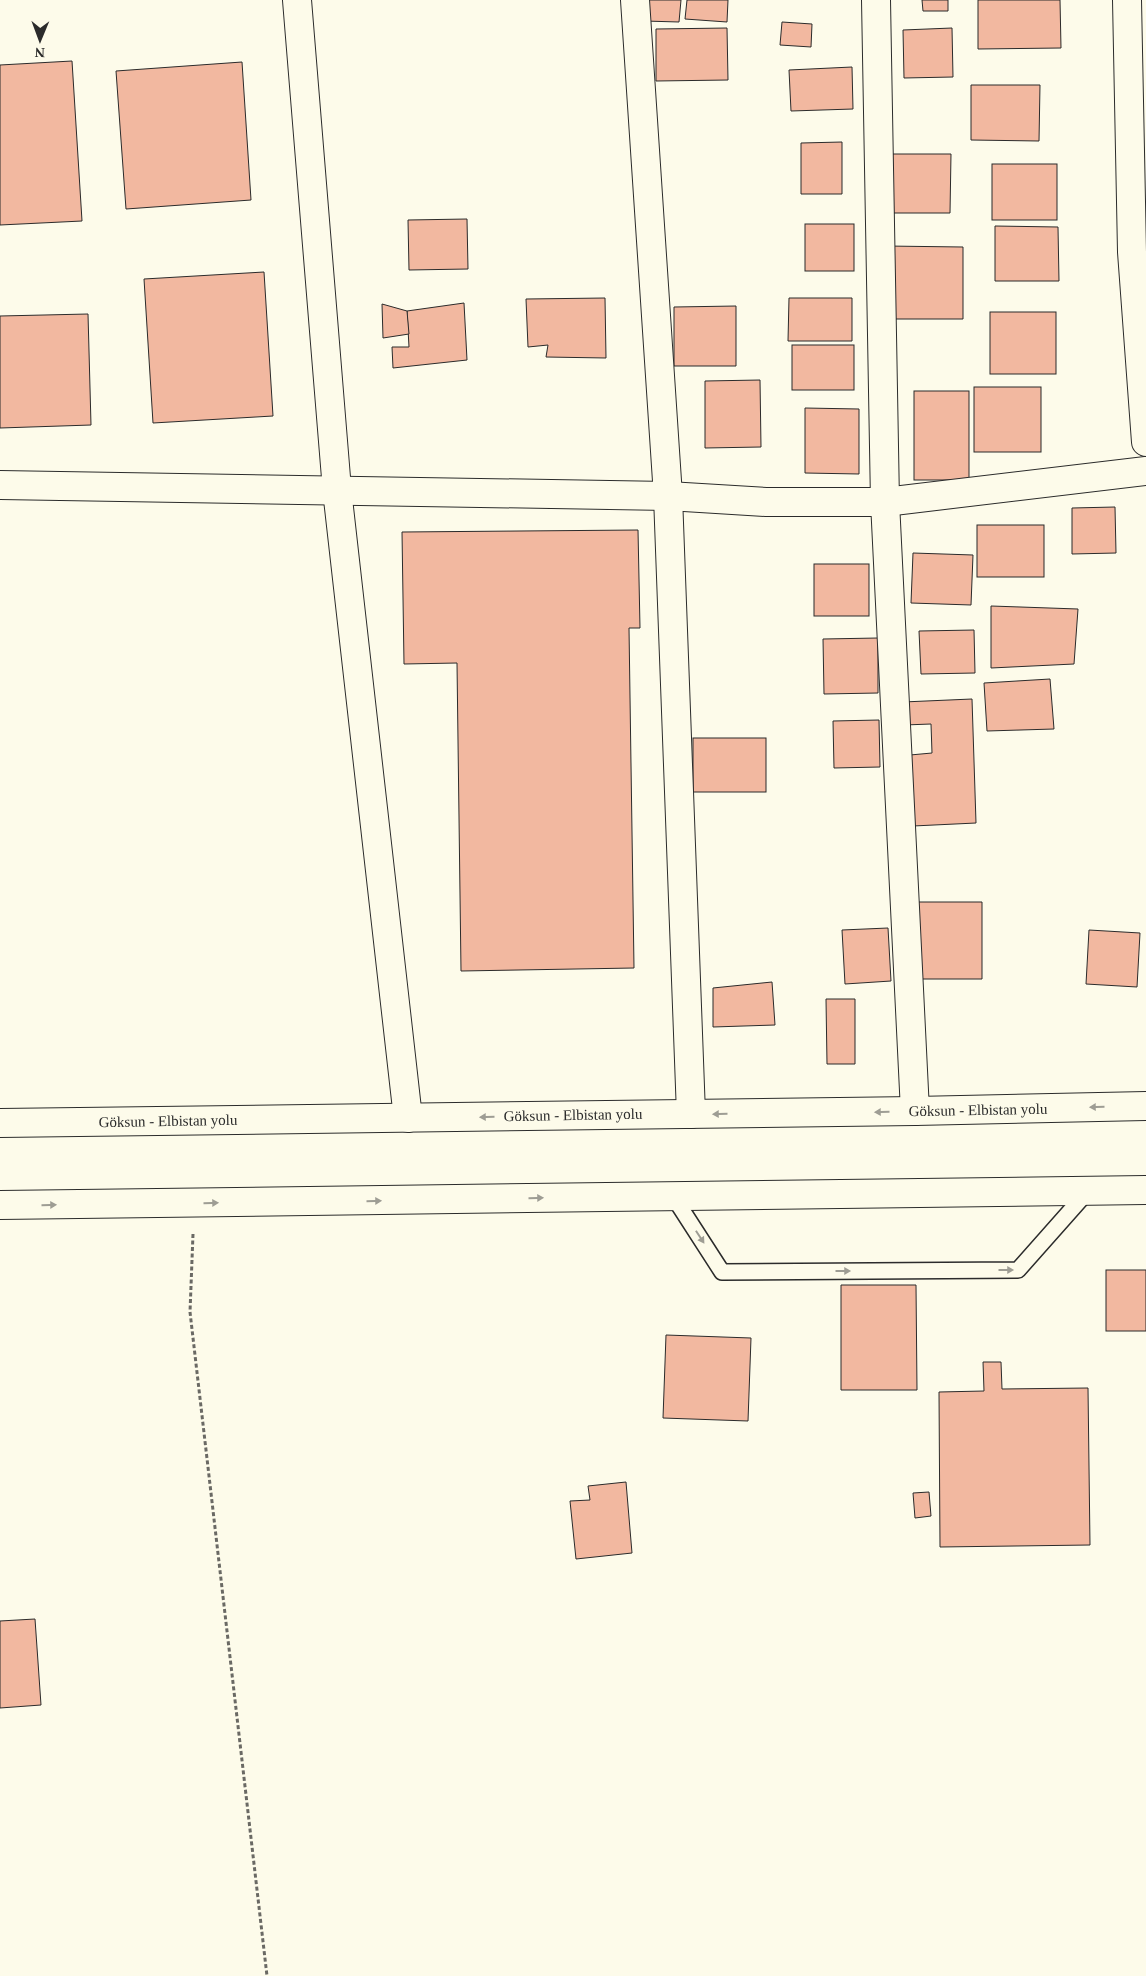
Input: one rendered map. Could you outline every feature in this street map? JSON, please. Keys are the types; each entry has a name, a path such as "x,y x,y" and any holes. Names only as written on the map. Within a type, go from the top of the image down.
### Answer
{"main road":[{"path":"297,0 337,490 408,1118"},
{"path":"635,0 668,496 691,1114"},
{"path":"876,0 885,502 915,1111"},
{"path":"1127,0 1132,252 1146,442"},
{"path":"0,485 668,496 766,502 885,502 1146,471"},
{"name":"Göksun - Elbistan yolu","path":"0,1123 915,1111 1146,1106"},
{"path":"0,1206 1146,1190"}],"lane":[{"path":"673,1196 722,1272 1018,1270 1088,1191"}],"path":[{"path":"194,1203 190,1312 267,1976"}],"building":[{"path":"645,0 681,0 679,22 644,21"},
{"path":"687,0 728,0 727,22 685,19"},
{"path":"922,0 948,0 948,11 923,11"},
{"path":"978,0 1060,0 1061,48 978,49"},
{"path":"782,22 812,24 811,47 780,45"},
{"path":"727,28 728,80 656,81 656,29"},
{"path":"952,28 953,77 904,78 903,30"},
{"path":"72,61 82,221 0,225 0,65"},
{"path":"242,62 251,200 126,209 116,71"},
{"path":"852,67 853,109 791,111 789,70"},
{"path":"971,85 1040,85 1039,141 971,140"},
{"path":"842,142 842,194 801,194 801,143"},
{"path":"892,154 951,154 950,213 891,213"},
{"path":"992,164 1057,164 1057,220 992,220"},
{"path":"467,219 468,269 409,270 408,220"},
{"path":"805,224 854,224 854,271 805,271"},
{"path":"995,226 1058,227 1059,281 995,281"},
{"path":"886,246 963,247 963,319 886,319"},
{"path":"264,272 273,416 153,423 144,279"},
{"path":"605,298 606,358 546,357 548,345 528,347 526,299"},
{"path":"789,298 852,298 852,341 788,341"},
{"path":"464,303 467,360 393,368 392,347 409,347 407,311"},
{"path":"382,304 407,311 409,334 383,338"},
{"path":"736,306 736,366 674,366 674,307"},
{"path":"990,312 1056,312 1056,374 990,374"},
{"path":"88,314 91,425 0,428 0,316"},
{"path":"792,345 854,345 854,390 792,390"},
{"path":"760,380 761,447 705,448 705,381"},
{"path":"974,387 1041,387 1041,452 974,452"},
{"path":"914,391 969,391 969,480 914,480"},
{"path":"805,408 859,409 859,474 805,473"},
{"path":"1115,507 1116,553 1072,554 1072,508"},
{"path":"977,525 1044,525 1044,577 977,577"},
{"path":"638,530 640,628 629,628 634,968 461,971 457,663 404,664 402,532"},
{"path":"913,553 973,555 971,605 911,603"},
{"path":"814,564 869,564 869,616 814,616"},
{"path":"991,606 1078,609 1074,664 991,668"},
{"path":"974,630 975,673 921,674 919,631"},
{"path":"878,638 878,693 824,694 823,639"},
{"path":"1050,679 1054,729 987,731 984,683"},
{"path":"972,699 976,823 913,826 910,755 932,753 931,724 904,725 903,702"},
{"path":"879,720 880,767 834,768 833,721"},
{"path":"693,738 766,738 766,792 693,792"},
{"path":"916,902 982,902 982,979 915,979"},
{"path":"888,928 891,981 845,984 842,930"},
{"path":"1089,930 1140,933 1137,987 1086,984"},
{"path":"772,982 775,1025 713,1027 713,988"},
{"path":"826,999 855,999 855,1064 827,1064"},
{"path":"1106,1270 1146,1270 1146,1331 1106,1331"},
{"path":"841,1285 916,1285 917,1390 841,1390"},
{"path":"666,1335 751,1338 748,1421 663,1418"},
{"path":"983,1362 1001,1362 1002,1389 1088,1388 1090,1545 940,1547 939,1392 984,1391"},
{"path":"626,1482 632,1553 576,1559 570,1501 590,1500 588,1486"},
{"path":"929,1492 931,1516 915,1518 913,1493"},
{"path":"35,1619 41,1705 0,1708 0,1621"}]}
